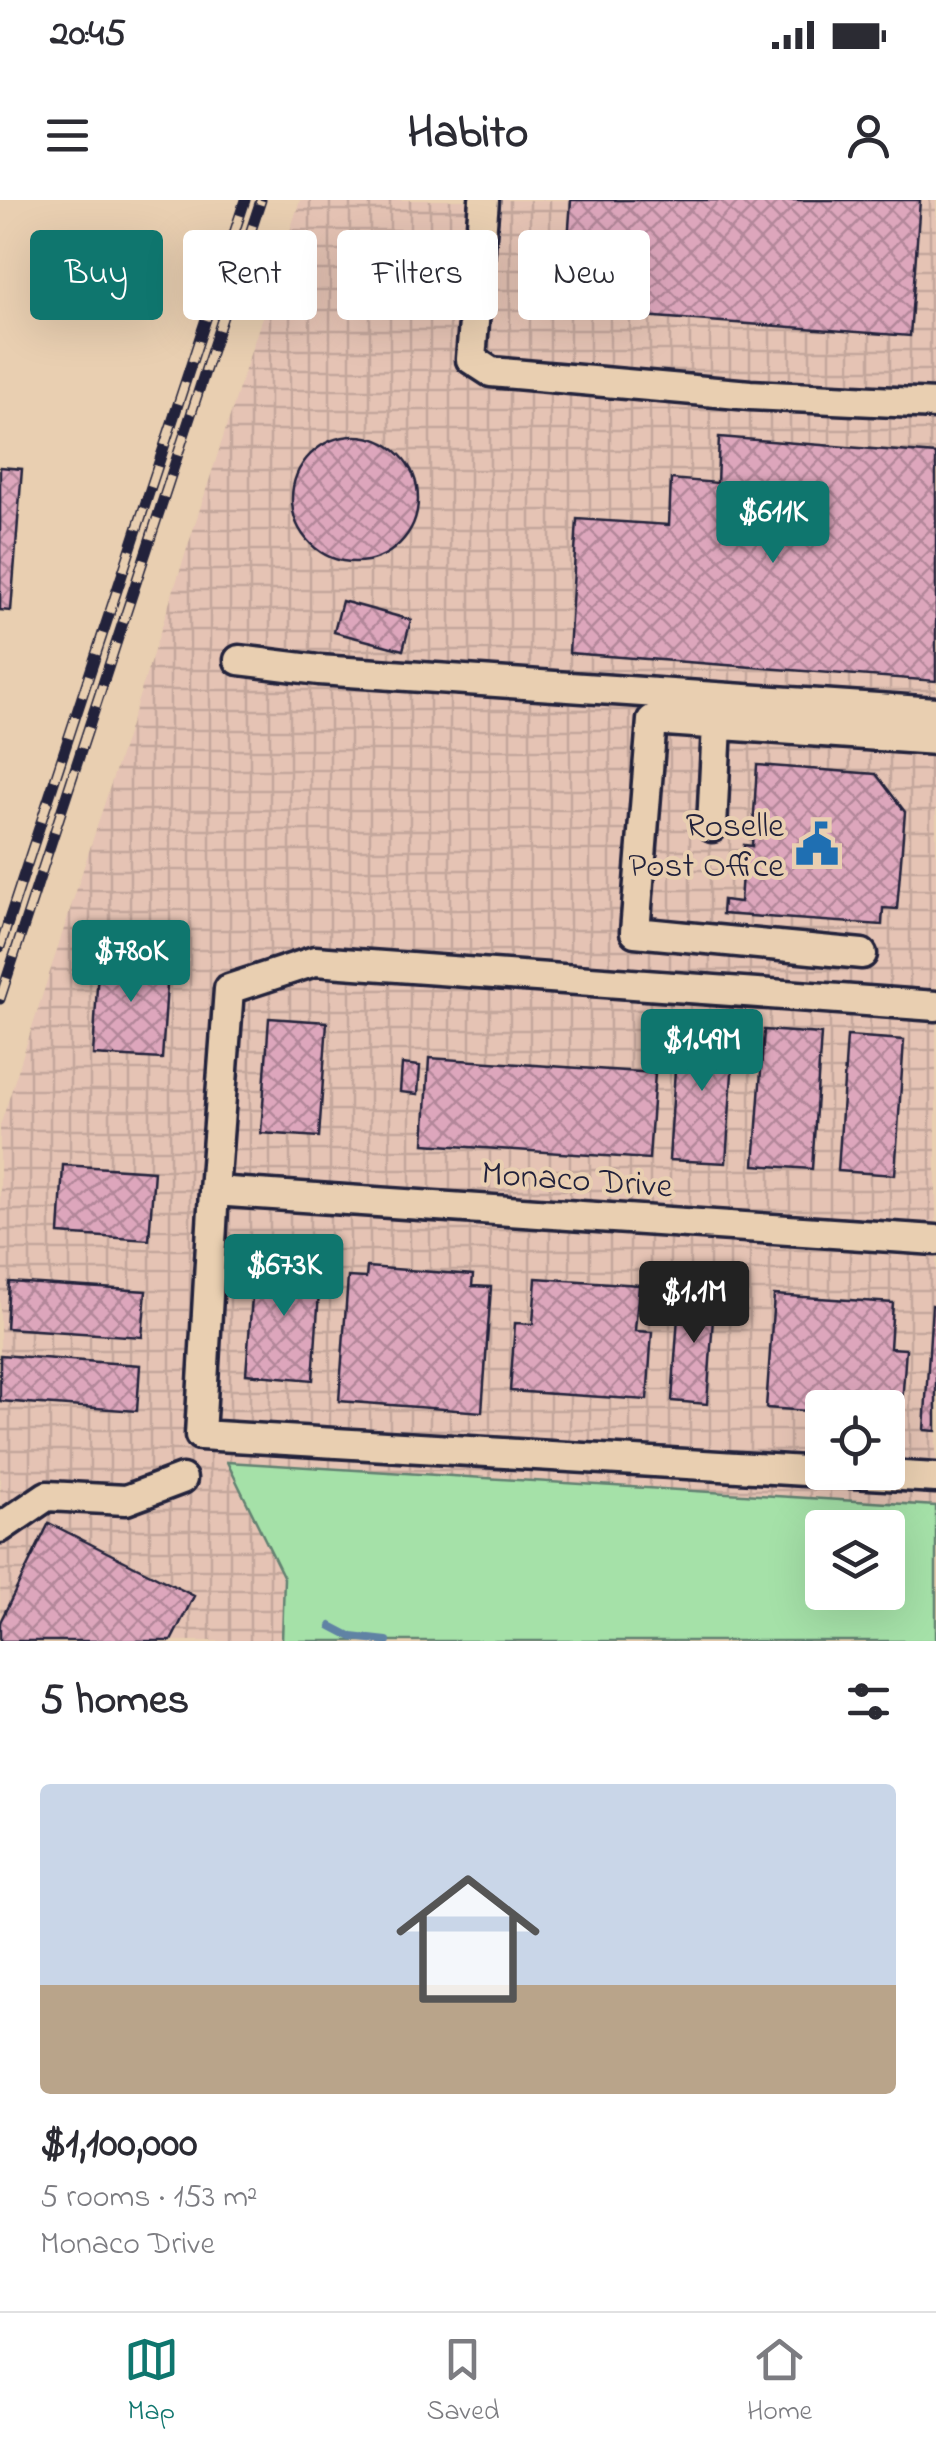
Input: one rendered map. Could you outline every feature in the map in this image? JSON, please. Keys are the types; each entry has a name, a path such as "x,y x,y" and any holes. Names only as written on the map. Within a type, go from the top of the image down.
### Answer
{"street":[{"path":"484,200 471,359 491,372 750,396 936,404"},
{"path":"239,660 319,670 936,712"},
{"path":"862,954 635,932 652,720 936,740"},
{"path":"712,827 716,724"},
{"path":"805,1471 200,1436 230,989 316,961 936,1006"},
{"name":"Monaco Drive","path":"214,1191 936,1240"},
{"path":"905,1476 936,1478"},
{"path":"0,1528 47,1496 126,1500 182,1479"}],"shaded area":[{"path":"300,200 936,200 936,1506 228,1462 284,1578 282,1641 0,1641 0,1126 261,320 317,320 317,230 290,230"}],"green space":[{"path":"227,1462 936,1506 936,1641 282,1641 284,1578"}],"building":[{"path":"571,200 920,200 910,336 650,317 650,230 569,230"},
{"path":"355,436 379,441 399,455 413,475 418,499 413,523 399,543 379,557 355,562 331,557 311,543 297,523 292,499 297,475 311,455 331,441"},
{"path":"719,437 936,454 936,681 569,653 577,519 669,525 671,479 717,483"},
{"path":"0,467 22,469 11,611 0,610"},
{"path":"342,601 411,620 403,650 334,632"},
{"path":"757,765 876,774 905,812 897,909 883,908 882,925 722,914 723,900 740,902 744,845 752,846"},
{"path":"99,951 169,956 162,1059 93,1055"},
{"path":"269,1018 327,1022 319,1137 261,1133"},
{"path":"678,1024 735,1028 726,1163 669,1160"},
{"path":"764,1030 821,1034 812,1169 754,1165"},
{"path":"847,1036 904,1040 895,1175 838,1171"},
{"path":"429,1058 655,1073 649,1159 424,1144"},
{"path":"402,1064 420,1066 418,1094 400,1092"},
{"path":"63,1165 154,1171 149,1240 59,1234"},
{"path":"255,1259 321,1263 313,1380 246,1374"},
{"path":"367,1267 473,1275 472,1286 491,1287 482,1412 339,1401 348,1277 366,1278"},
{"path":"536,1278 639,1285 635,1331 652,1332 647,1400 510,1391 515,1323 533,1324"},
{"path":"9,1282 146,1291 142,1337 6,1328"},
{"path":"680,1288 715,1290 707,1404 672,1401"},
{"path":"774,1295 893,1303 890,1348 906,1349 903,1390 805,1390 805,1411 766,1408"},
{"path":"932,1305 936,1306 936,1431 924,1430"},
{"path":"0,1355 140,1365 137,1411 0,1401"},
{"path":"49,1523 194,1596 171,1641 0,1641 0,1622"}],"waterway":[{"path":"331,1626 352,1637 387,1641"}],"railway":[{"path":"0,947 245,200"},
{"path":"0,999 261,200"}],"place":[{"name":"Roselle Post Office","path":"817,844"}]}
